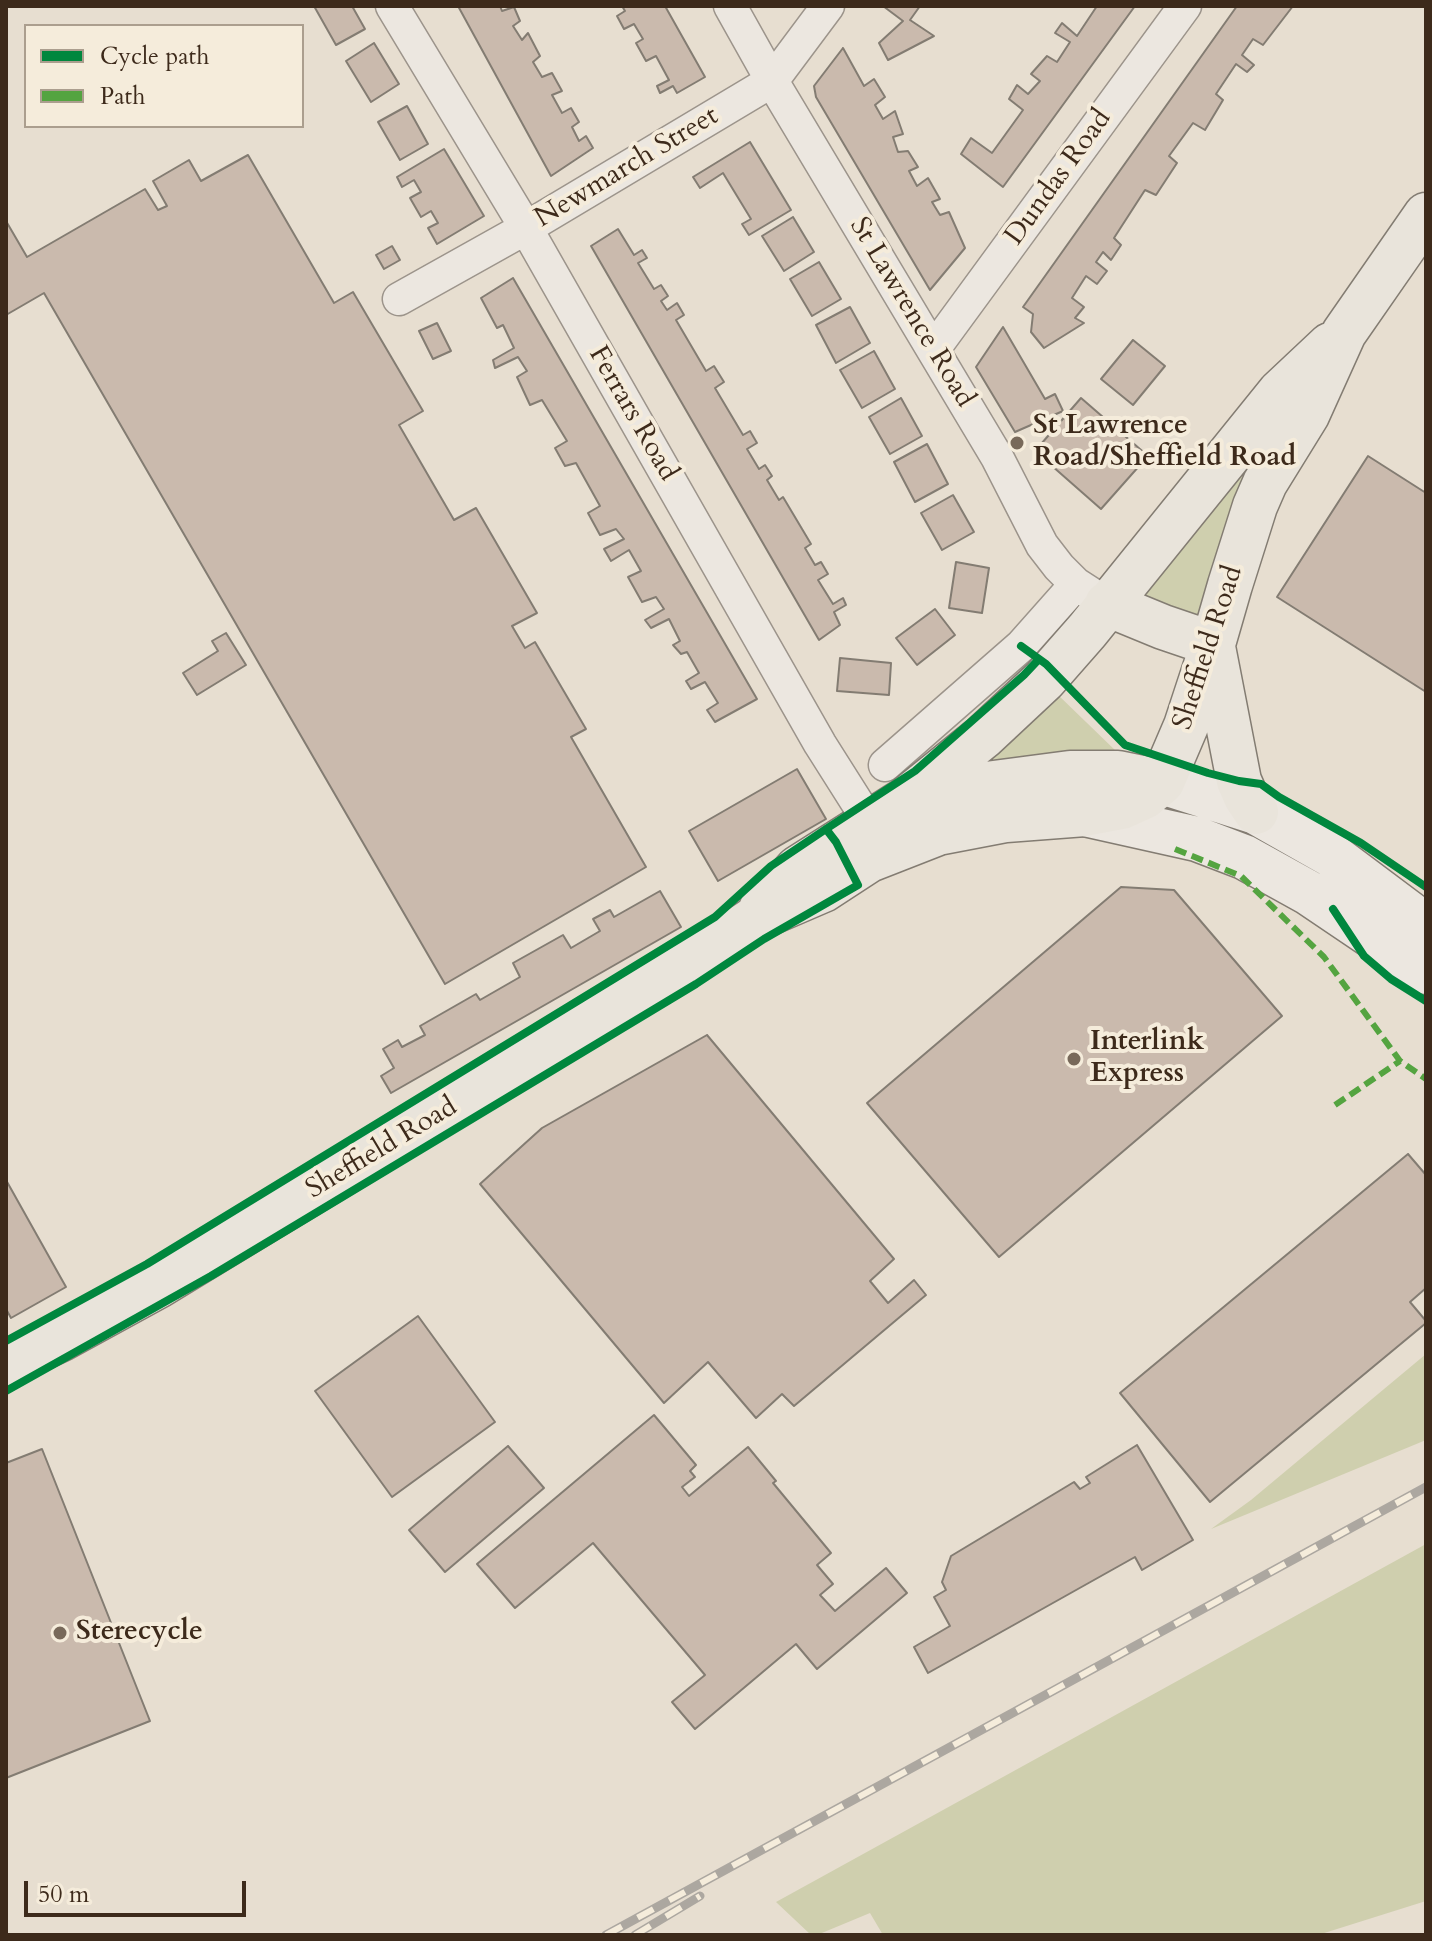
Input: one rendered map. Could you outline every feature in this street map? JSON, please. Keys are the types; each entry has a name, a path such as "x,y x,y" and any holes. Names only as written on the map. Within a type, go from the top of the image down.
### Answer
{"main road":[{"name":"Sheffield Road","path":"6,1365 158,1286 682,967 751,921 823,890 869,860 938,833 1006,820 1085,814 1122,807 1144,797 1162,782 1186,726 1265,483 1307,415 1344,333 1426,215"},
{"name":"Sheffield Road","path":"751,921 798,868 836,842 887,796 983,737 1044,680 1087,631 1092,594 1280,392 1344,333"},
{"path":"1092,594 1163,627 1213,644 1239,781 1256,812"},
{"path":"938,833 889,837 887,796 1070,773 1118,773 1162,782"}],"street":[{"name":"Ferrars Road","path":"392,6 526,228 820,744 887,796"},
{"name":"St Lawrence Road","path":"730,6 997,457 1042,545 1059,567 1092,594"},
{"name":"Newmarch Street","path":"399,299 526,228 772,81 828,6"},
{"name":"Dundas Road","path":"933,350 1185,6"},
{"path":"1162,782 1256,812 1330,854 1426,926"},
{"path":"1085,814 1197,839 1244,857 1309,893 1426,972"},
{"path":"1333,909 1364,956 1391,979 1426,1001"}],"green space":[{"path":"1287,396 1202,621 1134,601"},
{"path":"1055,692 1117,752 962,775"},
{"path":"1426,1354 1426,1440 1211,1529 1251,1500"},
{"path":"1426,1544 1426,1901 1318,1935 883,1935 870,1913 811,1935 776,1902"}],"building":[{"path":"314,6 352,6 365,29 336,45"},
{"path":"458,6 500,6 502,11 514,7 520,21 513,26 522,40 528,33 540,56 533,62 542,77 552,73 562,91 552,95 562,113 571,108 579,122 572,127 579,141 586,136 593,148 551,176"},
{"path":"622,6 665,6 705,77 677,93 673,86 660,93 657,86 669,80 656,56 646,61 636,43 643,39 634,24 624,29 617,16 625,11"},
{"path":"883,6 920,6 910,20 934,36 888,60 879,43 903,21"},
{"path":"1097,6 1135,6 1003,187 961,154 971,138 992,153 1023,110 1009,99 1017,85 1028,94 1040,81 1031,74 1047,56 1057,62 1070,42 1055,33 1062,23 1077,36"},
{"path":"1237,6 1293,6 1263,45 1253,39 1242,55 1254,65 1247,72 1236,64 1216,94 1223,100 1205,130 1193,123 1169,156 1177,163 1156,195 1145,190 1114,238 1121,245 1111,260 1103,252 1096,262 1107,271 1097,284 1086,276 1072,298 1084,307 1075,318 1084,323 1044,348 1031,332 1033,314 1023,307"},
{"path":"374,43 399,84 371,102 346,61"},
{"path":"843,48 864,86 874,79 885,97 875,105 883,119 895,111 903,134 893,137 898,152 908,151 918,167 909,171 917,186 928,178 940,199 932,202 940,215 949,212 965,248 930,290 816,97 814,86"},
{"path":"407,106 428,144 400,160 378,122"},
{"path":"750,142 791,210 749,235 742,224 751,219 723,173 700,188 693,177"},
{"path":"444,149 484,216 437,244 428,228 438,223 431,211 421,217 410,198 421,192 414,180 402,187 397,177"},
{"path":"248,155 334,303 353,292 423,411 399,425 454,520 476,508 537,613 512,626 525,648 535,642 586,729 571,737 646,867 445,984 44,293 6,315 6,221 27,257 145,189 158,210 167,206 153,181 189,160 201,181"},
{"path":"793,217 814,252 784,271 762,236"},
{"path":"618,229 634,255 642,250 647,258 638,263 654,289 661,285 668,296 661,301 667,310 677,303 684,315 676,320 706,371 714,366 724,382 715,388 743,435 750,431 757,443 747,449 759,469 765,465 772,476 767,480 779,500 783,497 811,544 805,548 815,565 821,562 828,574 818,580 833,604 843,598 846,605 834,612 840,625 819,640 591,246"},
{"path":"392,246 400,260 384,269 376,255"},
{"path":"819,262 841,299 812,316 790,279"},
{"path":"513,278 757,699 715,722 707,710 718,703 705,682 691,689 686,681 699,673 687,652 681,654 673,645 680,641 669,619 651,628 645,620 664,609 656,597 642,602 628,577 641,571 629,550 611,561 604,549 624,539 616,529 600,535 588,513 600,506 576,463 565,466 555,448 567,441 542,400 530,405 517,377 527,371 518,357 495,368 493,360 514,348 503,325 497,328 481,298"},
{"path":"850,307 870,343 836,363 816,325"},
{"path":"437,323 451,351 433,359 419,331"},
{"path":"1003,327 1045,399 1055,394 1063,411 1015,432 976,367"},
{"path":"1133,340 1165,366 1133,405 1101,379"},
{"path":"874,351 895,389 862,408 840,370"},
{"path":"901,398 922,436 890,454 869,417"},
{"path":"1081,398 1148,456 1101,509 1035,451"},
{"path":"927,444 948,484 915,502 894,462"},
{"path":"1368,456 1426,493 1426,692 1277,597"},
{"path":"953,495 974,532 942,550 921,513"},
{"path":"956,562 989,568 982,613 949,608"},
{"path":"935,609 955,635 917,665 896,638"},
{"path":"226,633 246,665 197,695 183,673 218,651 212,641"},
{"path":"840,658 891,663 889,695 837,691"},
{"path":"797,769 826,819 718,881 689,831"},
{"name":"Interlink Express","path":"1121,887 1174,890 1282,1016 999,1257 867,1103"},
{"path":"660,891 681,927 391,1093 381,1076 394,1068 383,1049 398,1040 402,1047 425,1035 420,1026 476,994 480,1000 520,977 513,963 563,935 571,948 600,931 593,919 610,910 614,917"},
{"path":"707,1035 894,1259 870,1281 888,1303 914,1280 926,1295 794,1406 782,1394 756,1418 708,1362 664,1403 480,1184 542,1128"},
{"path":"1408,1154 1426,1175 1426,1288 1410,1302 1426,1323 1210,1502 1120,1393"},
{"path":"6,1180 66,1287 11,1318 6,1309"},
{"path":"418,1316 495,1422 392,1497 315,1391"},
{"path":"654,1415 696,1465 690,1471 695,1477 682,1487 689,1496 748,1447 776,1481 773,1483 831,1553 817,1565 833,1584 820,1595 835,1611 886,1568 907,1593 817,1669 796,1644 695,1729 672,1702 705,1675 593,1543 515,1608 477,1564"},
{"path":"1137,1445 1193,1540 1142,1570 1135,1557 928,1673 914,1647 950,1626 934,1597 946,1590 942,1582 951,1556 1074,1482 1080,1489 1090,1483 1086,1477"},
{"path":"508,1446 544,1488 445,1572 409,1530"},
{"name":"Sterecycle","path":"42,1449 150,1721 6,1778 6,1463"}],"railway":[{"path":"606,1935 1426,1487"},
{"path":"635,1935 700,1896"}],"marked path":[{"path":"1175,849 1241,876 1324,957 1400,1061 1426,1079"},
{"path":"1335,1105 1400,1061"}],"cycle path":[{"path":"1021,646 1046,664 1125,745 1208,773 1261,784 1361,843 1426,887"},
{"path":"6,1341 147,1264 715,917 771,866 915,771 1039,659"},
{"path":"6,1391 211,1276 696,984 764,939 858,885 826,829"},
{"path":"1333,909 1364,956 1391,979 1426,1001"}],"place":[{"name":"St Lawrence Road/Sheffield Road","path":"1017,443"},
{"name":"Interlink Express","path":"1074,1059"},
{"name":"Sterecycle","path":"60,1633"}]}
